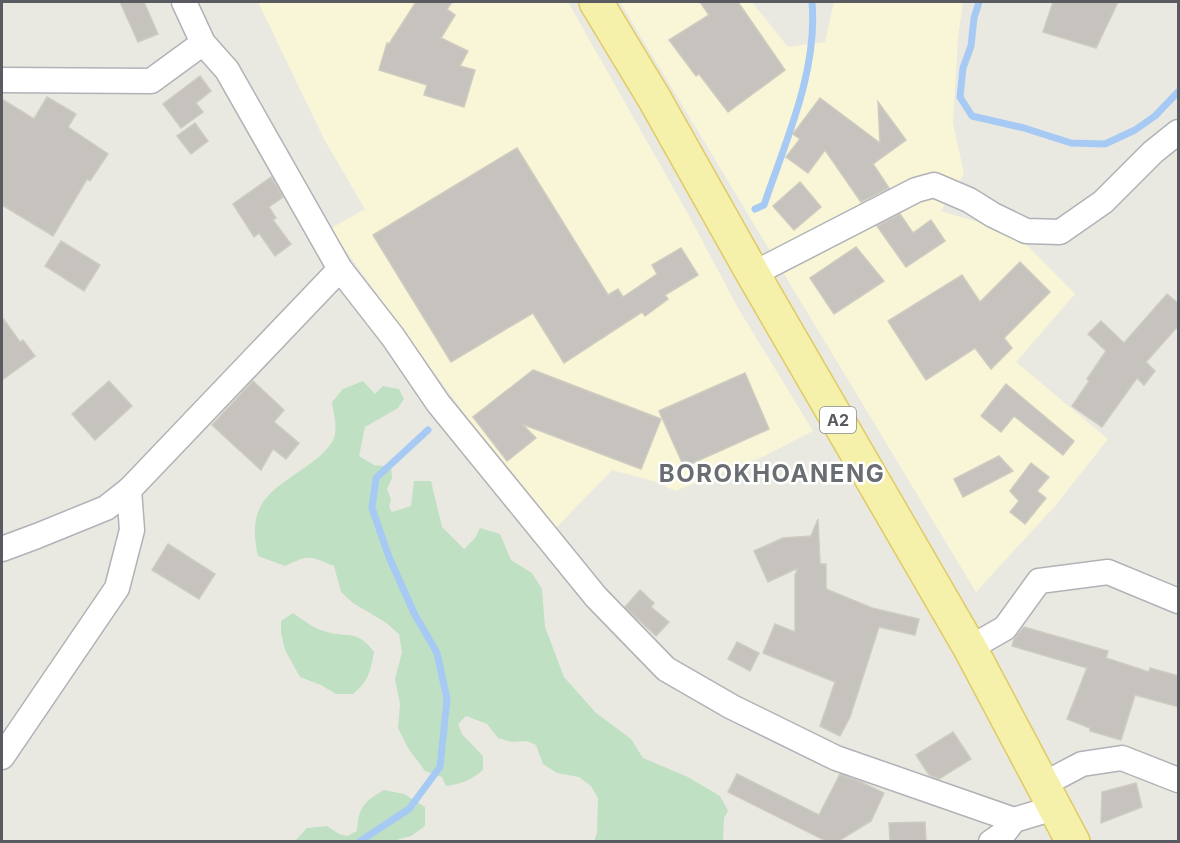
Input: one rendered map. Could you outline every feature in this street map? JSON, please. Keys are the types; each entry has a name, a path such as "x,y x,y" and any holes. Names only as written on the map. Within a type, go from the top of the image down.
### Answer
{"main road":[{"name":"A2","path":"596,2 654,98 753,274 970,648 1073,842"}],"street":[{"path":"184,2 203,43 227,70 340,269 393,337 438,403 588,588 666,669 732,707 837,758 1014,820"},
{"path":"2,80 151,81 203,43"},
{"path":"753,274 916,190 934,185 969,200 1026,231 1060,232 1103,202 1153,152 1179,132"},
{"path":"2,549 106,508 129,490 340,269"},
{"path":"2,757 117,588 132,530 129,490"},
{"path":"970,648 1005,628 1039,581 1108,572 1179,601"},
{"path":"991,842 1004,833 1014,820 1049,796 1082,764 1122,758 1179,780"}],"shaded area":[{"path":"258,2 568,2 688,214 738,308 813,431 762,457 675,491 657,482 612,470 551,533 330,229 365,209 325,141"},
{"path":"620,2 752,2 788,47 825,42 834,2 963,2 958,38 953,123 964,174 941,211 978,222 1028,246 1075,294 1016,362 1108,439 1055,506 976,592"}],"green space":[{"path":"363,381 375,394 383,386 399,389 404,399 398,408 365,427 359,456 374,465 391,467 392,478 387,489 391,499 389,507 392,512 411,506 414,481 431,481 442,527 464,549 475,538 480,528 500,534 511,560 532,573 542,589 545,627 564,677 596,713 631,739 643,758 688,777 720,796 728,811 724,818 723,841 594,841 597,833 598,798 591,786 579,777 557,773 543,764 536,745 527,741 512,742 498,738 487,724 466,716 458,724 462,734 483,756 483,770 466,781 446,786 442,777 425,771 408,748 398,728 400,704 395,679 402,652 399,634 385,622 353,603 341,592 334,566 305,558 285,566 258,556 255,536 256,519 261,506 279,486 320,456 329,446 335,430 332,402 343,389"},
{"path":"293,613 322,631 357,637 374,652 368,676 353,694 336,694 300,677 285,650 281,633 281,621"},
{"path":"384,790 404,794 425,807 425,826 411,836 393,841 295,841 307,828 327,826 347,836 357,831 363,806"}],"building":[{"path":"120,2 144,2 158,34 138,42"},
{"path":"416,2 452,2 447,9 455,15 441,38 468,51 460,66 475,70 464,107 424,95 427,85 379,70 387,43 389,44"},
{"path":"700,2 738,2 785,70 728,112 699,74 696,76 669,40 709,15"},
{"path":"1053,2 1118,2 1096,48 1043,32"},
{"path":"200,76 211,91 196,103 203,112 181,128 163,104"},
{"path":"47,97 76,114 68,127 108,154 90,181 87,179 53,236 2,205 2,99 34,119"},
{"path":"820,98 880,143 878,102 906,140 873,164 889,188 861,202 825,150 808,173 786,157 800,139 793,134"},
{"path":"195,123 208,141 191,154 177,136"},
{"path":"517,148 608,295 618,289 623,297 657,274 652,265 681,248 698,275 665,295 668,299 645,316 642,312 564,363 533,313 451,362 373,235"},
{"path":"271,177 283,197 269,207 276,218 273,220 291,244 275,256 259,233 254,237 233,204"},
{"path":"800,182 821,207 794,230 773,206"},
{"path":"900,214 913,233 931,220 945,241 906,267 877,226"},
{"path":"61,241 100,265 84,291 45,266"},
{"path":"856,247 884,281 834,314 810,278"},
{"path":"1020,262 1050,292 1004,338 1012,348 991,369 975,348 926,380 888,321 962,275 980,302"},
{"path":"1167,294 1179,304 1179,325 1146,362 1155,371 1144,385 1137,378 1102,427 1072,406 1106,351 1088,334 1101,321 1124,343"},
{"path":"2,317 20,342 23,340 35,356 2,380"},
{"path":"533,370 661,419 641,469 522,424 536,438 507,461 473,417"},
{"path":"745,373 769,429 684,467 659,411"},
{"path":"109,381 132,406 95,440 72,414"},
{"path":"253,381 284,410 274,422 299,443 286,459 273,449 261,470 212,425"},
{"path":"1006,384 1074,441 1063,455 1014,416 1001,432 981,416"},
{"path":"999,456 1013,471 963,497 954,479"},
{"path":"1031,463 1049,477 1037,491 1046,498 1025,524 1010,512 1019,501 1010,491"},
{"path":"818,519 820,564 826,564 826,589 872,608 919,619 915,635 879,627 850,717 840,736 820,726 835,682 763,653 775,624 795,632 795,575 798,568 768,582 754,551 783,538 811,536"},
{"path":"168,544 215,574 199,599 152,570"},
{"path":"640,590 654,603 651,607 669,622 656,636 625,607"},
{"path":"1024,627 1108,651 1106,658 1149,672 1150,668 1179,676 1179,707 1135,695 1121,740 1090,731 1090,728 1067,719 1087,668 1012,646 1014,639"},
{"path":"737,642 759,653 750,671 728,659"},
{"path":"953,732 971,759 939,779 929,775 916,755"},
{"path":"737,774 819,815 840,774 884,793 871,821 837,842 828,842 728,792"},
{"path":"1136,783 1142,807 1101,823 1102,792"},
{"path":"925,822 926,842 890,842 889,823"}],"waterway":[{"path":"755,209 764,205 798,105 810,54 813,28 812,2"},
{"path":"979,2 974,18 971,46 963,68 960,97 972,116 1024,128 1071,143 1105,144 1135,130 1155,116 1178,92"},
{"path":"359,842 409,809 440,767 447,699 437,653 414,613 389,557 372,508 376,478 428,430"}],"district":[{"name":"BOROKHOANENG","path":"772,473"}]}
